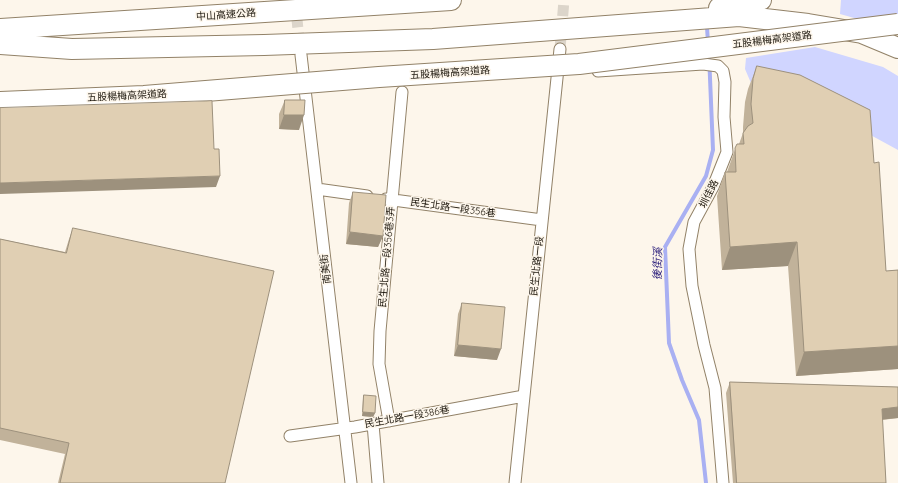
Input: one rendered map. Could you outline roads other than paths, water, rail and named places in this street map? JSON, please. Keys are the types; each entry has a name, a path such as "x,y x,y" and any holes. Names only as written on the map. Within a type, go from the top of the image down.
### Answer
{"highway":[{"name":"中山高速公路","path":"0,29 451,0"},
{"path":"668,21 725,6 761,0"},
{"path":"0,44 72,49 264,45 433,39 739,16 777,20 862,33 898,48"},
{"name":"五股楊梅高架道路","path":"0,102 144,96 579,64 898,24"}],"street":[{"name":"民生北路一段","path":"515,483 560,49"},
{"name":"南美街","path":"301,55 351,483"},
{"name":"圳佳路","path":"557,74 703,64 718,66 723,72 725,82 724,117 727,152 713,187 694,222 689,249 692,286 704,345 715,388 723,483"},
{"name":"民生北路一段356巷3弄","path":"389,421 379,364 380,331 402,92"},
{"name":"民生北路一段356巷","path":"317,189 542,220"},
{"name":"民生北路一段386巷","path":"290,436 373,424 524,396"},
{"path":"373,424 378,483"}],"waterway":[{"name":"後街溪","path":"707,27 708,43"},
{"name":"後街溪","path":"706,483 699,420 682,380 669,343 665,247 706,176 713,150 709,54"}],"tunnel":[{"path":"295,0 300,49"},
{"path":"560,49 564,0"}]}
